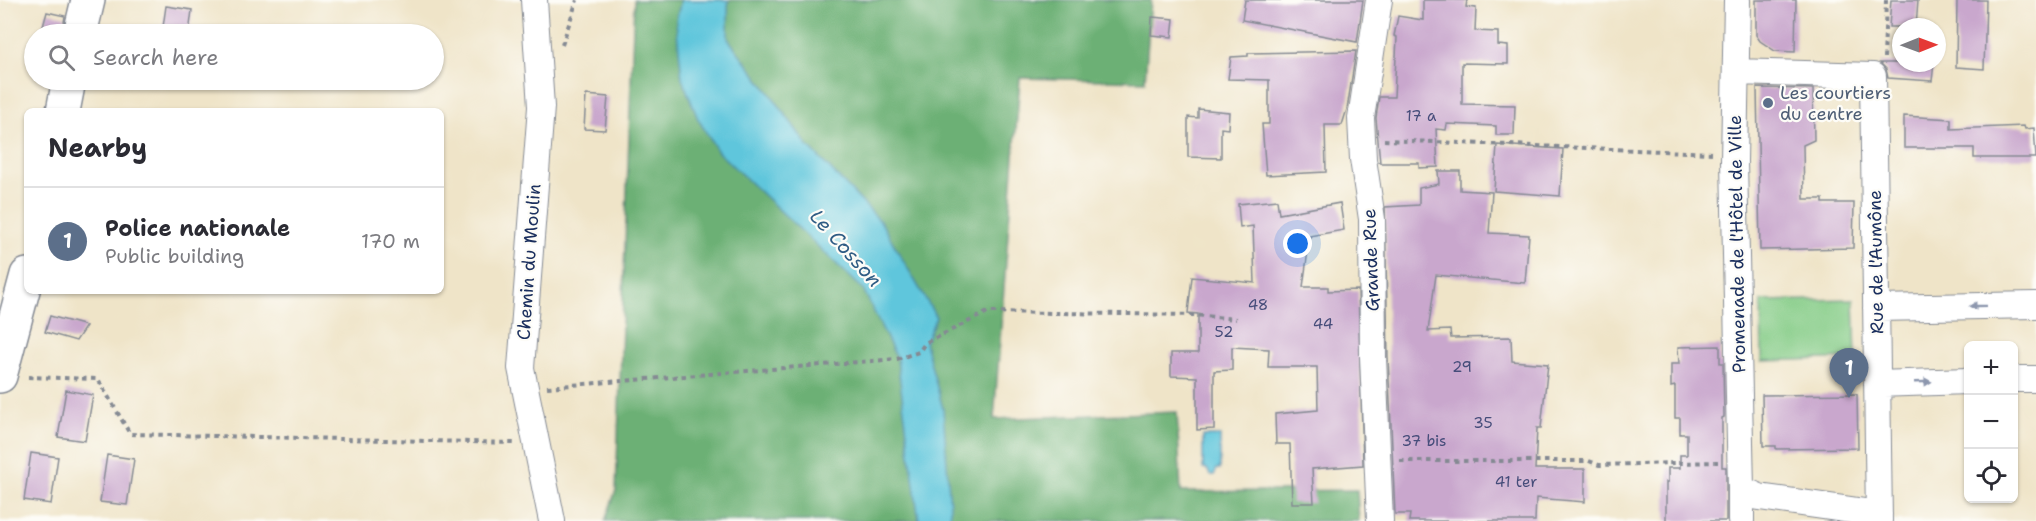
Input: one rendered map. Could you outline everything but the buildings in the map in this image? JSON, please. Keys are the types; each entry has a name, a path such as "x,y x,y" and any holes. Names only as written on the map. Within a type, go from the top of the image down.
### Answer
{"main road":[{"path":"82,24 88,0"},
{"path":"64,108 67,90"},
{"path":"11,377 24,294"}],"street":[{"name":"Chemin du Moulin","path":"534,0 541,107 521,368 552,521"},
{"name":"Grande Rue","path":"1379,0 1361,118 1372,219 1380,521"},
{"name":"Promenade de l'Hôtel de Ville","path":"1737,0 1735,154 1741,521"},
{"path":"1736,72 1873,75"},
{"name":"Rue de l'Aumône","path":"1873,75 1879,518"},
{"path":"1876,308 2036,305"},
{"path":"2018,379 2036,379"},
{"path":"1877,384 1964,381"},
{"path":"1741,489 1759,497 1879,518"}],"path":[{"path":"1873,75 1884,60 1886,0"},
{"path":"1362,139 1735,154"},
{"path":"525,389 897,359 919,352 925,344 988,312 1194,315 1236,319"},
{"path":"11,377 98,379 130,434 535,443"},
{"path":"1378,461 1589,461 1599,465 1740,461"}],"green space":[{"path":"634,0 1151,0 1145,81 1020,78 994,419 1177,412 1181,492 1357,490 1359,521 605,521 616,490"},
{"path":"1854,299 1856,358 1762,361 1761,301"}],"water":[{"name":"Le Cosson","path":"681,0 728,0 728,39 807,145 881,222 936,317 925,343 943,409 951,521 919,521 897,359 863,289 718,152 698,119 682,78 676,21"},
{"path":"1203,436 1220,436 1220,469 1217,469 1214,475 1210,475 1207,469 1203,469"}],"place":[{"name":"Les courtiers du centre","path":"1768,103"},
{"name":"Police nationale","path":"1849,398"}]}
